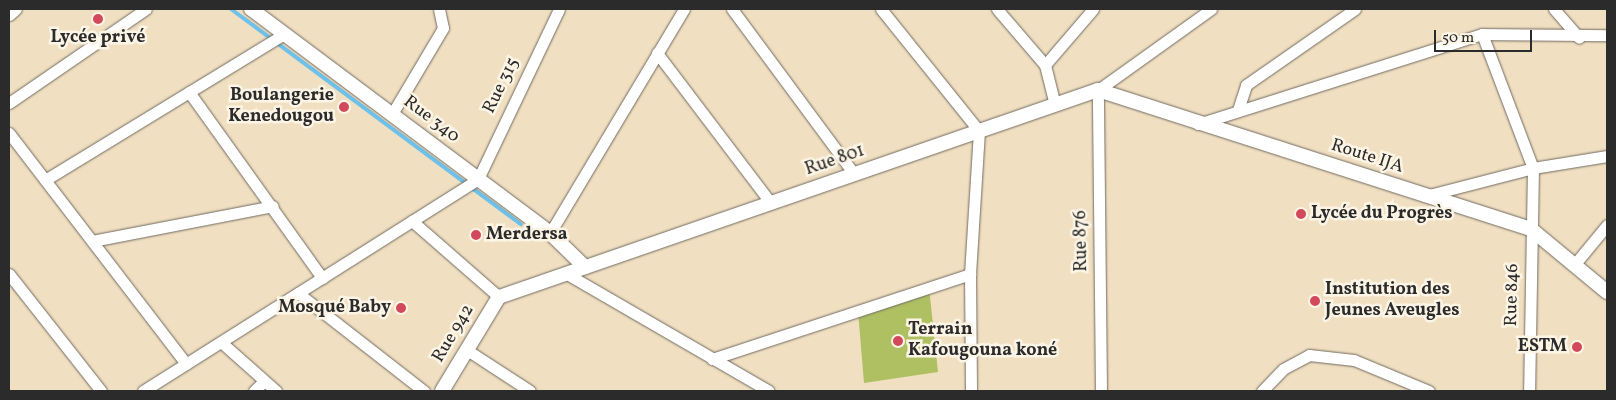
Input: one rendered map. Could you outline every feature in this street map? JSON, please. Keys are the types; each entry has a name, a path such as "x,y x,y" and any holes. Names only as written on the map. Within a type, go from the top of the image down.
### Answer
{"street":[{"path":"9,15 16,9"},
{"path":"9,103 146,9"},
{"name":"Rue 340","path":"251,9 550,233 585,267"},
{"path":"392,114 443,28 439,9"},
{"name":"Rue 315","path":"478,178 559,9"},
{"path":"550,233 684,9"},
{"path":"732,9 854,174"},
{"path":"881,9 979,131 970,274 971,391"},
{"path":"997,9 1045,64 1055,105"},
{"path":"1045,64 1093,9"},
{"path":"1098,90 1211,9"},
{"path":"1238,110 1246,85 1355,9"},
{"path":"1554,9 1579,38"},
{"path":"45,180 284,34"},
{"path":"1482,34 1533,168"},
{"path":"1198,124 1482,34 1579,38 1607,35"},
{"path":"656,53 771,203"},
{"name":"Rue 801","path":"499,297 1098,90"},
{"name":"Route IJA","path":"1098,90 1198,124 1531,230 1607,292"},
{"name":"Rue 876","path":"1098,90 1101,391"},
{"path":"189,92 274,206 322,278"},
{"path":"9,133 186,364"},
{"path":"1425,196 1533,168 1607,156"},
{"name":"Rue 846","path":"1529,391 1533,168"},
{"path":"143,391 478,178"},
{"path":"92,241 274,206"},
{"path":"412,221 499,297"},
{"path":"1574,265 1607,225"},
{"path":"9,274 100,391"},
{"path":"566,274 769,391"},
{"path":"712,359 970,274"},
{"path":"298,293 424,391"},
{"name":"Rue 942","path":"442,391 499,297"},
{"path":"221,342 276,391"},
{"path":"467,350 530,391"},
{"path":"1262,391 1282,369 1309,355 1354,360 1429,391"},
{"path":"254,391 264,380"}],"green space":[{"name":"Terrain Kafougouna koné","path":"929,287 938,372 864,383 858,311"}],"waterway":[{"path":"231,9 521,224"}],"place":[{"name":"Lycée privé","path":"98,19"},
{"name":"Boulangerie Kenedougou","path":"344,107"},
{"name":"Lycée du Progrès","path":"1301,214"},
{"name":"Merdersa","path":"476,235"},
{"name":"Institution des Jeunes Aveugles","path":"1315,301"},
{"name":"Mosqué Baby","path":"401,308"},
{"name":"Terrain Kafougouna koné","path":"898,341"},
{"name":"ESTM","path":"1577,347"}]}
